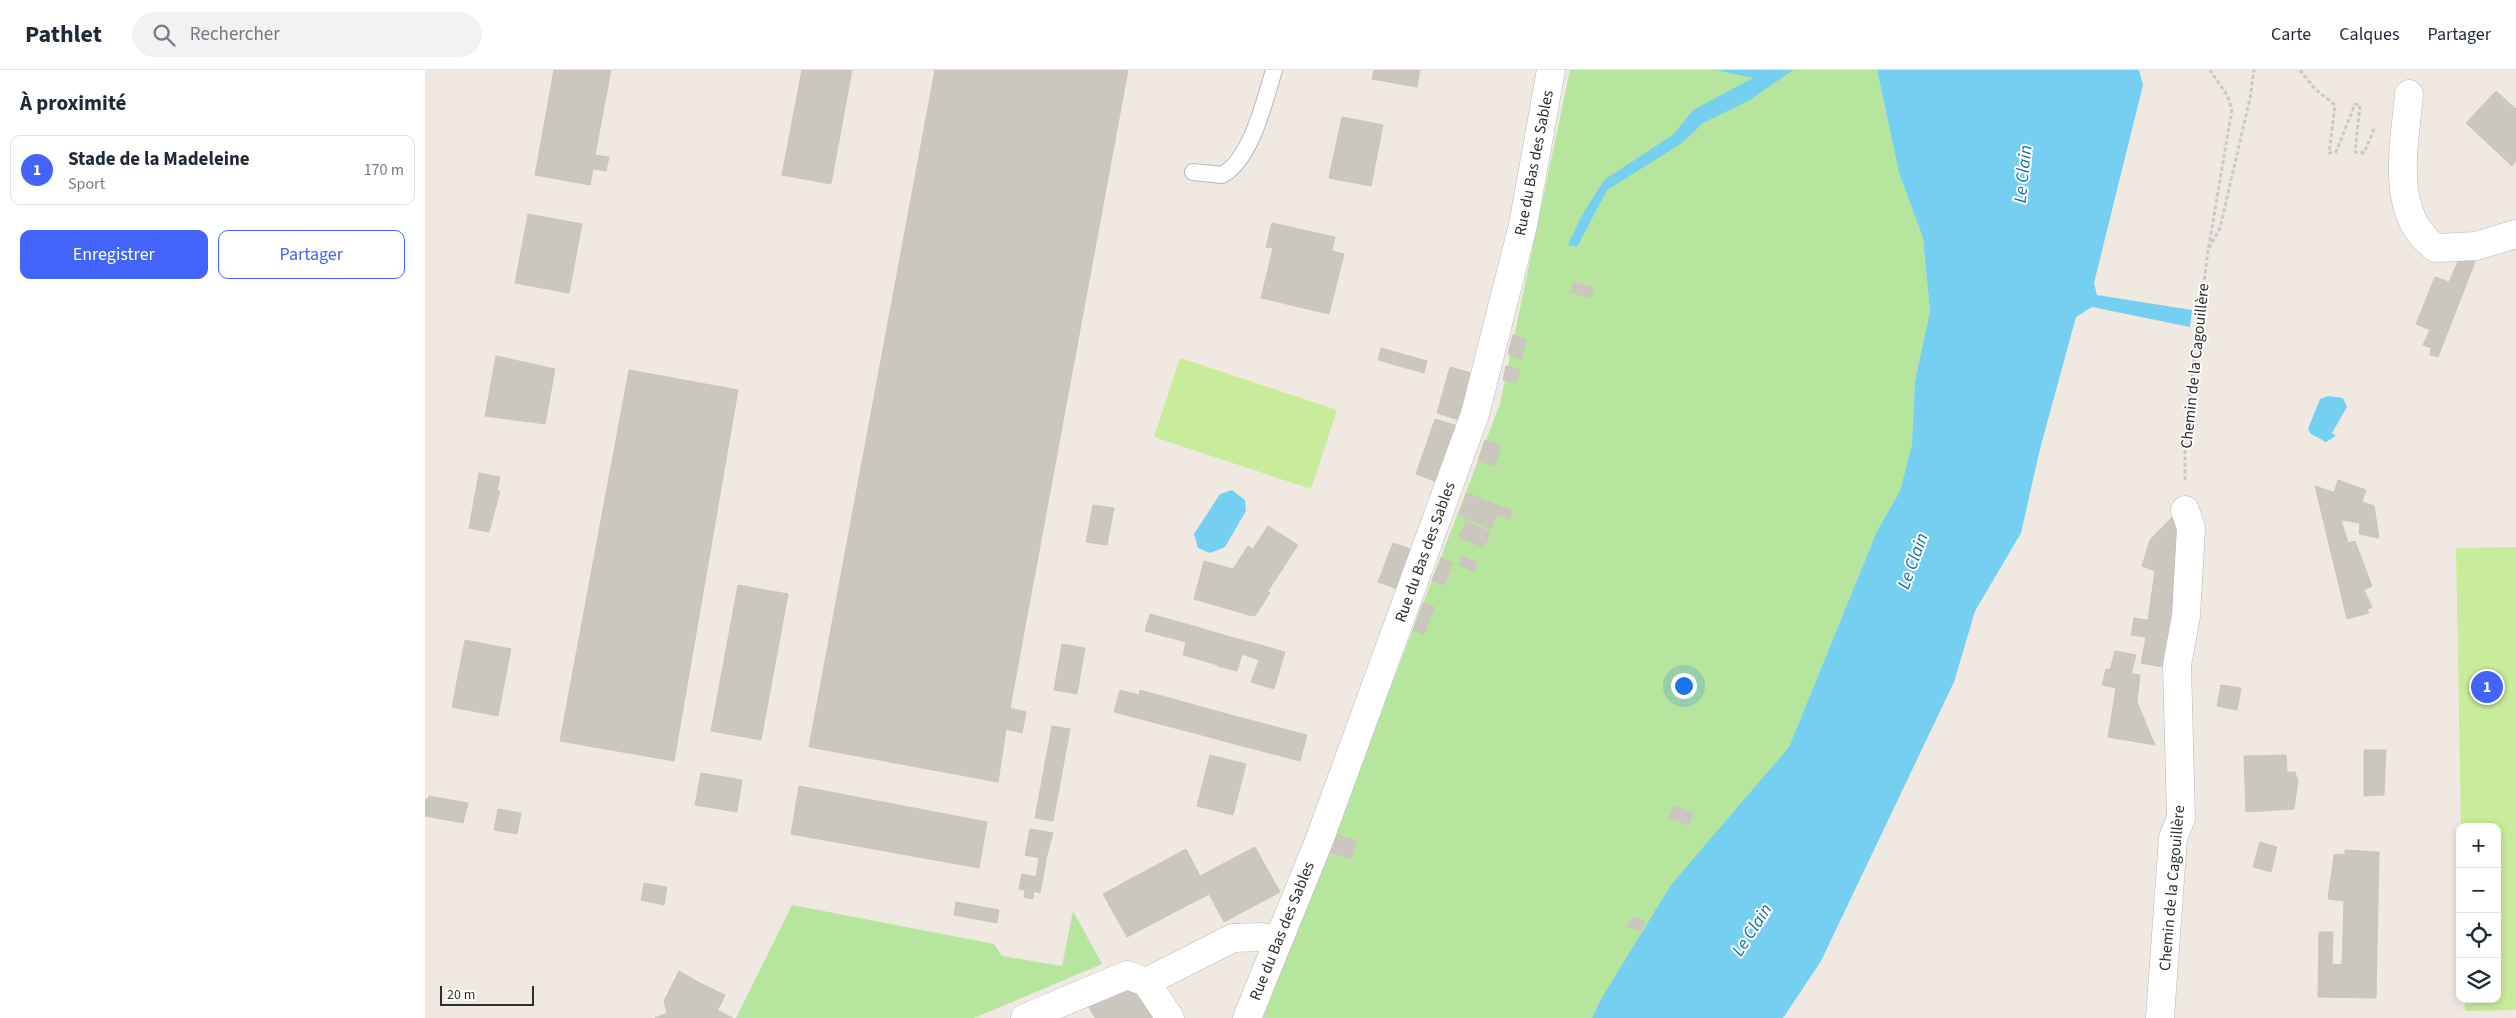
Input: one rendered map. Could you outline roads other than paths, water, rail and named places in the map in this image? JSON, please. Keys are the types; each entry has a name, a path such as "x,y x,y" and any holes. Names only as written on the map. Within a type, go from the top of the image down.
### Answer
{"street":[{"name":"Rue du Bas des Sables","path":"1247,1018 1319,840 1475,414 1523,225 1551,70"},
{"path":"2409,94 2404,190 2407,212 2415,228 2436,248 2476,246 2516,234"},
{"name":"Chemin de la Cagouillère","path":"2160,1018 2173,838 2181,818 2177,665 2185,616 2191,528 2185,510"},
{"path":"1146,982 1233,938 1254,937 1279,940"},
{"path":"1025,1018 1127,975 1146,982 1171,1018"}],"lane":[{"path":"1193,172 1222,175 1233,167 1246,147 1257,121 1274,70"}],"water":[{"path":"1716,70 1793,70 1750,100 1703,123 1682,143 1607,190 1577,247 1568,245 1581,217 1604,180 1674,134 1693,110 1753,78"},
{"name":"Le Clain","path":"1877,70 2139,70 2143,85 2094,283 2097,295 2192,310 2190,327 2092,307 2076,317 2040,449 2021,533 1975,611 1954,682 1821,961 1783,1018 1592,1018 1601,999 1671,885 1789,747 1877,531 1900,491 1912,444 1915,381 1930,311 1923,238 1899,173"},
{"path":"2328,396 2343,398 2347,407 2332,433 2336,436 2326,442 2311,434 2308,429 2320,399"},
{"path":"1232,490 1245,500 1246,511 1225,547 1210,553 1198,548 1194,534 1220,494"}],"place":[{"name":"Stade de la Madeleine","path":"2487,687"}]}
